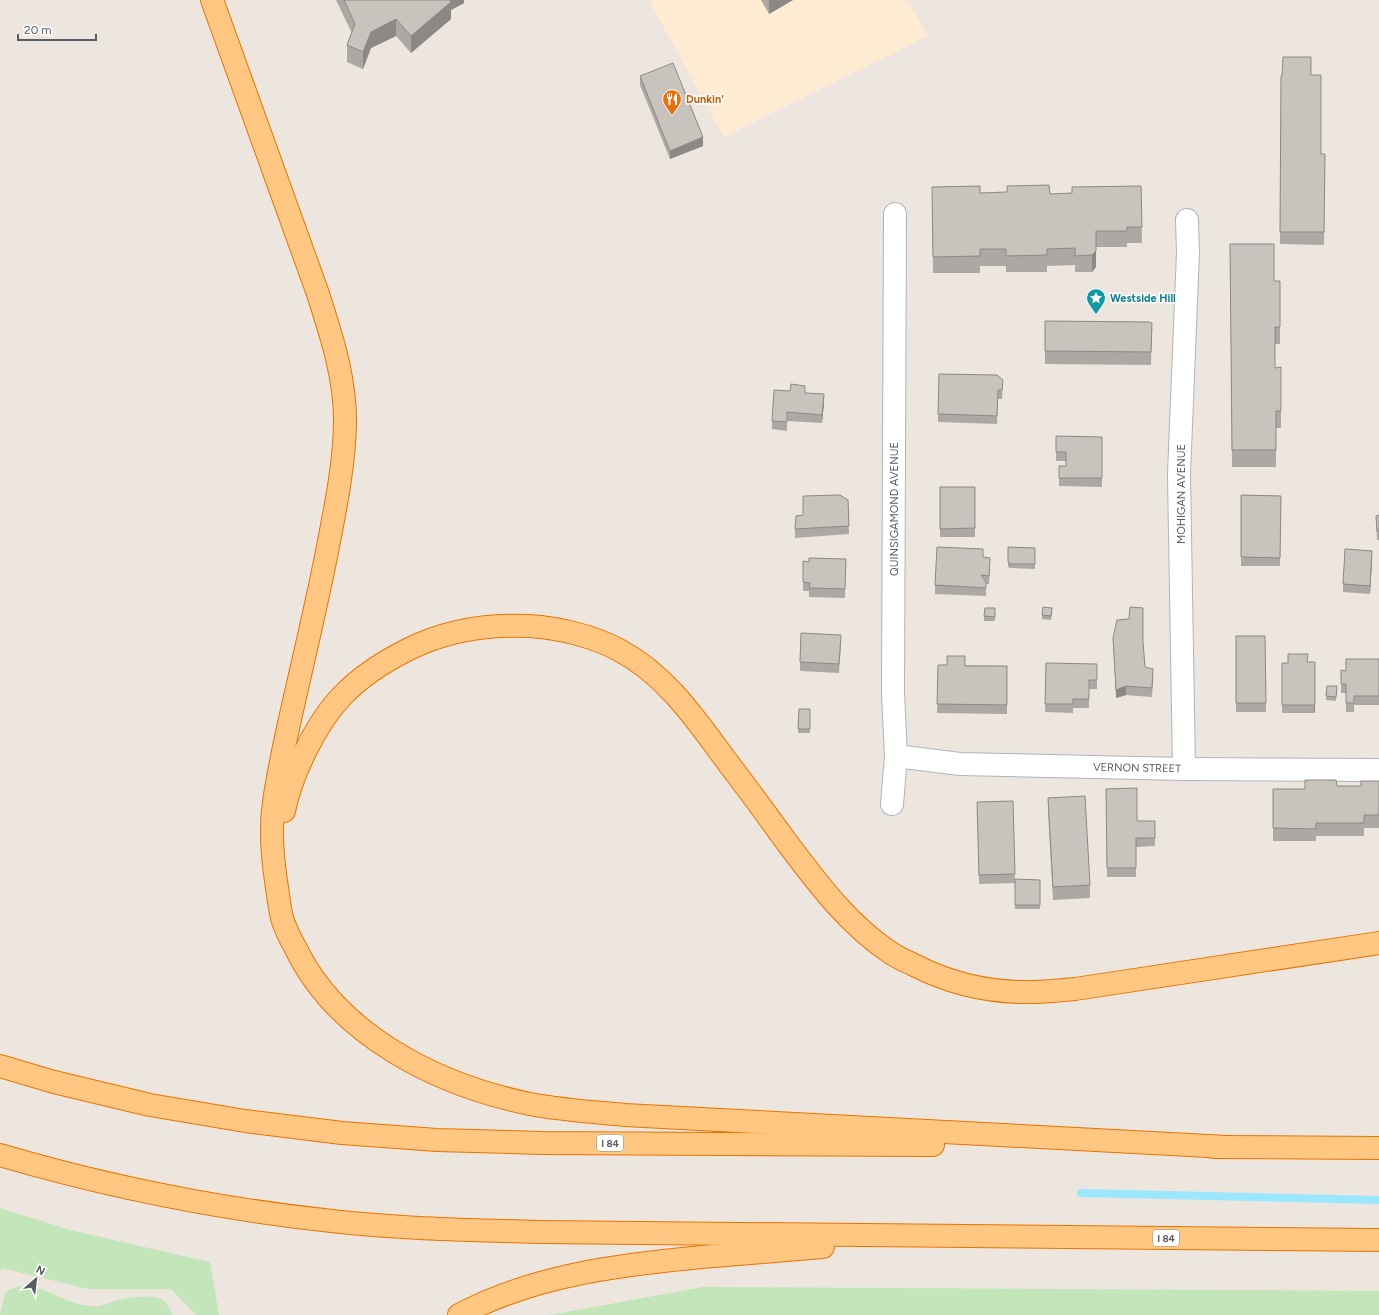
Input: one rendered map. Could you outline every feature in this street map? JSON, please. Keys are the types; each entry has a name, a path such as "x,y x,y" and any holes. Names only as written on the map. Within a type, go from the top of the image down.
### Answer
{"highway":[{"path":"212,0 320,297 332,338 342,383 345,417 342,466 335,510 325,566 282,754 273,804 272,849 282,918 286,930 304,966 328,997 360,1029 397,1054 437,1074 482,1091 530,1104 625,1115 1227,1147"},
{"path":"282,918 277,848 285,804 299,765 319,726 341,697 366,675 391,659 429,639 468,629 508,625 547,628 586,637 619,650 652,672 680,700 808,870 840,909 861,930 892,954 926,971 952,981 995,991 1034,992 1083,987 1379,943"},
{"name":"I 84","path":"0,1066 54,1082 150,1105 237,1120 342,1133 437,1140 550,1143 1379,1148"},
{"name":"I 84","path":"0,1155 133,1189 232,1208 333,1221 436,1229 541,1232 1379,1240"},
{"path":"459,1315 474,1307 511,1292 552,1280 600,1269 661,1261 953,1236"}],"street":[{"name":"QUINSIGAMOND AVENUE","path":"892,804 896,756 893,693 895,214"},
{"name":"MOHIGAN AVENUE","path":"1184,768 1179,474 1188,252 1187,220"},
{"name":"VERNON STREET","path":"896,756 960,764 1379,770"}],"shaded area":[{"path":"649,0 907,0 928,36 724,137"}],"green space":[{"path":"0,1208 70,1230 210,1262 219,1315 196,1315 171,1289 88,1289 2,1268 0,1272"},
{"path":"28,1285 72,1302 93,1306 100,1306 118,1300 143,1296 157,1297 165,1302 173,1315 0,1315 6,1292 13,1288"},
{"path":"703,1287 1379,1291 1379,1315 550,1315"}],"building":[{"path":"344,0 450,0 451,2 411,36 396,19 371,32 363,52 347,45 355,24"},
{"path":"1283,57 1311,57 1311,75 1321,75 1321,154 1325,154 1324,232 1280,232 1281,76"},
{"name":"Dunkin'","path":"673,63 703,137 670,151 640,76"},
{"path":"1049,185 1050,194 1072,193 1072,187 1141,186 1142,227 1127,227 1127,231 1096,231 1096,251 1092,255 1075,256 1075,248 1047,249 1047,255 1006,256 1006,249 980,249 980,256 933,257 932,187 980,186 980,193 1007,192 1007,186"},
{"path":"1230,244 1274,244 1274,281 1280,281 1280,327 1275,327 1275,368 1281,367 1281,411 1276,411 1276,450 1232,450"},
{"path":"1045,321 1149,322 1152,323 1151,352 1045,351"},
{"path":"939,374 997,375 1003,380 1002,390 998,390 997,416 938,414"},
{"path":"791,384 805,386 805,393 824,394 822,415 787,412 787,422 772,421 774,390 790,391"},
{"path":"1056,436 1102,437 1102,478 1059,478 1059,466 1066,466 1066,452 1056,452"},
{"path":"940,487 975,487 975,528 940,529"},
{"path":"840,495 848,500 849,526 795,529 796,516 803,515 803,496"},
{"path":"1241,495 1281,496 1280,558 1241,557"},
{"path":"1379,515 1379,531 1377,531 1376,516"},
{"path":"937,547 983,549 983,557 990,558 989,576 981,575 986,582 986,588 935,585"},
{"path":"1008,547 1035,548 1035,564 1010,564 1008,562"},
{"path":"1345,549 1372,551 1370,586 1343,584"},
{"path":"809,558 846,559 845,589 809,588 810,583 803,582 803,561 809,562"},
{"path":"1043,607 1052,608 1051,616 1042,615"},
{"path":"1130,607 1143,608 1145,667 1153,669 1152,688 1126,686 1116,690 1113,638 1117,620 1129,619"},
{"path":"985,608 995,608 995,617 984,616"},
{"path":"801,633 841,635 839,664 800,662"},
{"path":"1236,636 1265,636 1266,703 1236,703"},
{"path":"1288,654 1308,654 1307,662 1315,662 1314,705 1282,705 1282,663 1288,663"},
{"path":"947,656 965,656 965,666 1007,666 1007,705 937,704 938,665 947,665"},
{"path":"1346,659 1379,659 1379,696 1354,696 1354,703 1346,703 1346,684 1341,684 1341,670 1346,671"},
{"path":"1046,663 1097,664 1097,680 1089,680 1089,699 1073,699 1073,704 1045,704"},
{"path":"1327,686 1337,686 1336,697 1326,696"},
{"path":"799,709 810,709 810,729 798,729"},
{"path":"1305,780 1336,780 1337,786 1361,786 1361,781 1379,781 1379,815 1364,815 1364,823 1316,823 1316,829 1273,828 1273,789 1305,789"},
{"path":"1137,788 1137,821 1155,821 1155,838 1136,838 1136,868 1107,868 1106,789"},
{"path":"1085,796 1090,885 1053,887 1048,798"},
{"path":"1013,801 1015,874 979,875 977,802"},
{"path":"1015,879 1040,880 1040,905 1015,905"}],"waterway":[{"path":"1081,1193 1379,1200"}],"place":[{"name":"Dunkin'","path":"672,116"},
{"name":"Westside Hill","path":"1096,315"}]}
